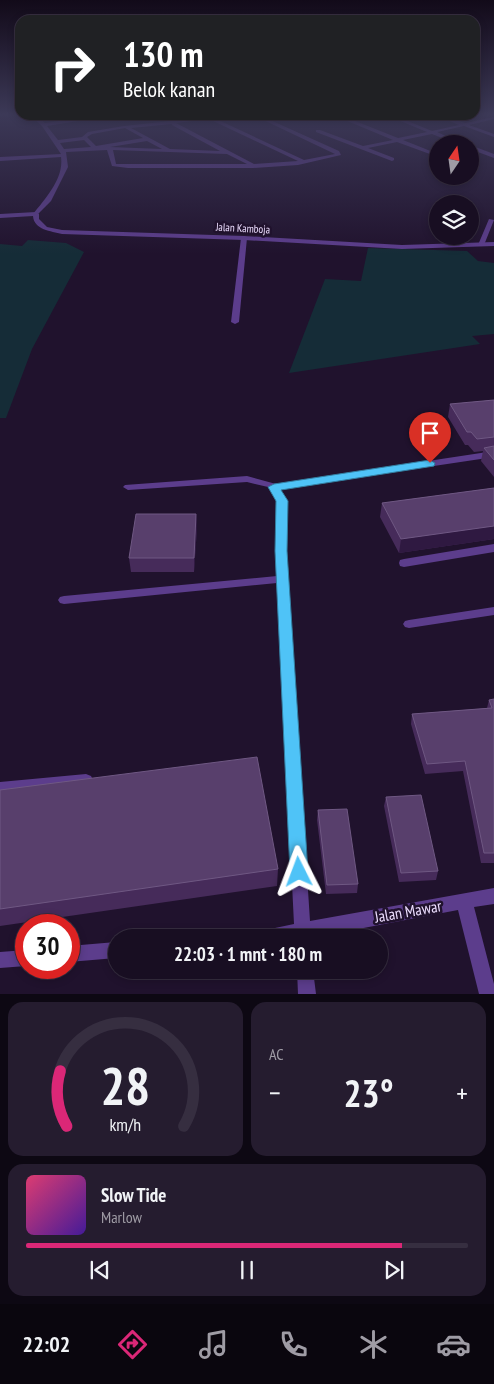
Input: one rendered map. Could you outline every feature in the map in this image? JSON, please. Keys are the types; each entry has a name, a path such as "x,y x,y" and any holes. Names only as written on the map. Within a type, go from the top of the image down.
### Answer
{"street":[{"path":"0,216 36,214 48,201 62,175 65,167 64,161"},
{"path":"112,161 118,166 253,166 304,162"},
{"path":"244,161 253,166"},
{"name":"Jalan Kamboja","path":"36,214 36,220 45,228 62,232 244,238 409,247 494,244"},
{"path":"481,245 491,220"},
{"path":"235,322 244,238"},
{"path":"274,487 494,454"},
{"path":"128,487 247,478 262,481 274,487 282,501 283,579 302,929"},
{"path":"404,563 494,548"},
{"path":"64,600 283,579"},
{"path":"409,624 494,611"},
{"path":"0,788 99,778"},
{"name":"Jalan Mawar","path":"327,929 494,896"},
{"path":"464,901 488,994"},
{"path":"80,953 108,951"},
{"path":"0,960 15,959"},
{"path":"306,979 307,994"}],"shaded area":[{"path":"28,240 66,243 84,252 32,349 6,418 0,418 0,244 22,246"},
{"path":"368,248 467,251 478,261 494,263 494,334 472,336 480,344 289,373 325,279 361,281"}],"building":[{"path":"494,400 494,437 477,439 471,432 467,432 450,404"},
{"path":"494,446 494,460 484,448"},
{"path":"494,488 494,526 401,539 382,503"},
{"path":"136,514 196,514 194,558 129,558"},
{"path":"494,699 494,853 484,853 465,761 427,764 412,714 492,708 489,700"},
{"path":"257,757 278,869 0,909 0,790"},
{"path":"421,795 438,871 401,873 386,797"},
{"path":"347,809 358,884 327,885 318,810"}],"route":[{"path":"299,872 281,551 282,501 274,487 430,463"}]}
